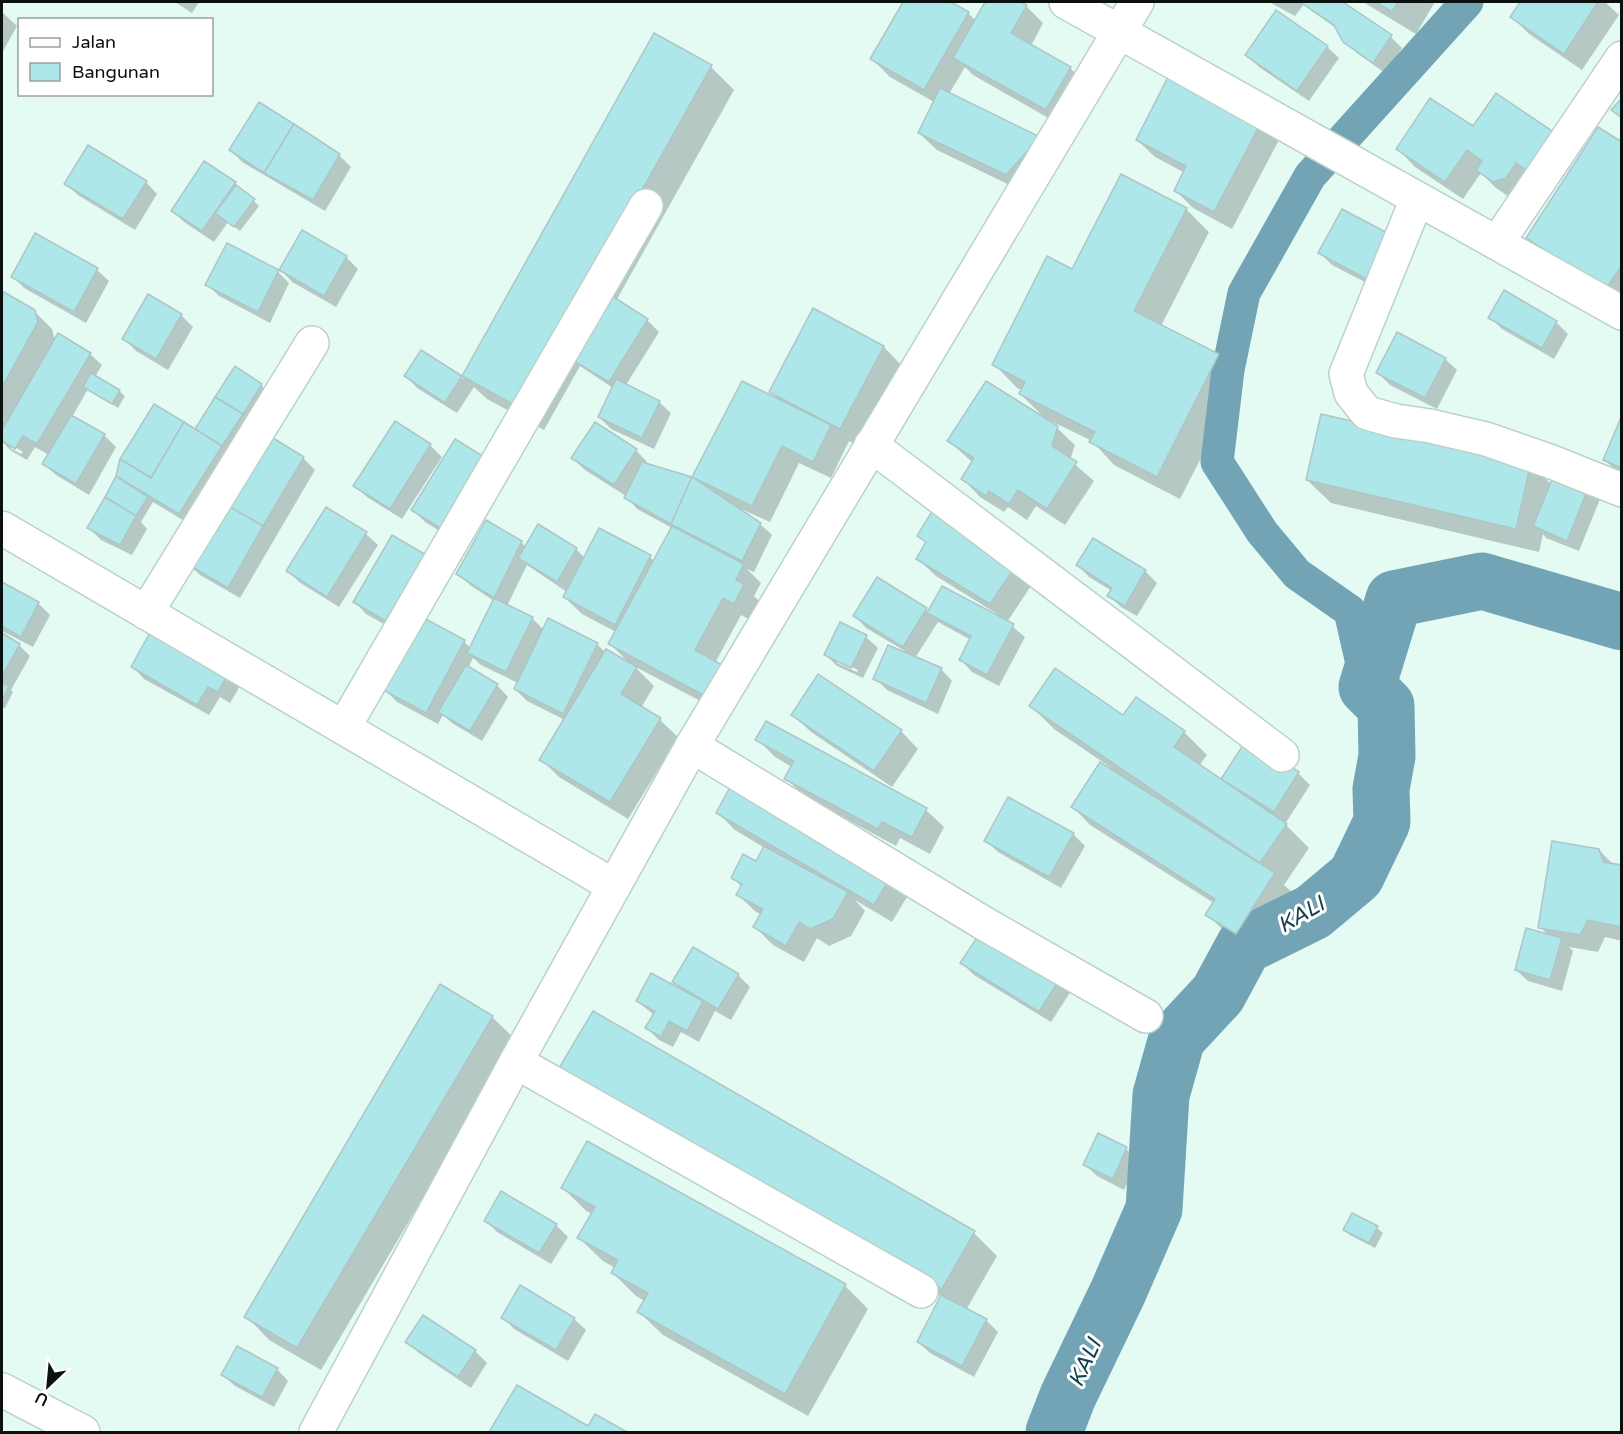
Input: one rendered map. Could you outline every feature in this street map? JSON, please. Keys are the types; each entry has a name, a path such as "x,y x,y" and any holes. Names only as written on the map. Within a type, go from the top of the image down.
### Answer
{"street":[{"path":"1066,2 1622,313"},
{"path":"316,1432 516,1062 692,746 1137,2"},
{"path":"1497,243 1622,58"},
{"path":"1405,192 1346,374 1351,393 1367,413 1485,439 1552,462 1622,490"},
{"path":"344,727 646,206"},
{"path":"146,613 312,343"},
{"path":"871,445 1282,755"},
{"path":"2,528 614,886"},
{"path":"692,746 985,924 1146,1016"},
{"path":"516,1062 921,1291"},
{"path":"2,1390 83,1432"}],"building":[{"path":"903,2 951,2 969,12 924,90 870,59"},
{"path":"985,2 1021,2 1027,5 1011,33 1071,67 1046,110 953,58"},
{"path":"1300,2 1343,2 1392,35 1373,63 1343,42 1334,25"},
{"path":"1376,2 1398,2 1392,12"},
{"path":"1520,2 1598,2 1564,54 1510,17"},
{"path":"1276,10 1328,46 1297,91 1245,55"},
{"path":"654,33 712,65 520,408 462,376"},
{"path":"1170,73 1262,121 1214,212 1174,191 1186,166 1136,140"},
{"path":"940,88 1040,137 1006,175 918,133"},
{"path":"1496,93 1555,133 1529,172 1516,163 1506,178 1493,182 1476,170 1482,161 1467,150 1445,182 1396,149 1430,98 1473,126"},
{"path":"1622,98 1622,118 1611,110"},
{"path":"259,102 294,124 264,173 229,150"},
{"path":"294,124 340,154 313,200 264,173"},
{"path":"1598,127 1622,142 1622,265 1606,289 1526,238"},
{"path":"88,145 147,181 123,219 64,184"},
{"path":"204,161 236,182 202,231 171,211"},
{"path":"1121,174 1187,208 1134,311 1219,354 1157,477 1089,442 1095,432 1019,394 1025,382 992,365 1047,256 1072,269"},
{"path":"236,185 255,199 234,227 215,213"},
{"path":"1342,209 1399,239 1376,284 1318,253"},
{"path":"302,230 347,256 324,296 279,270"},
{"path":"35,233 98,268 74,312 11,277"},
{"path":"227,243 279,270 258,312 205,285"},
{"path":"1504,290 1557,321 1542,348 1488,318"},
{"path":"4,292 35,310 38,322 2,387 2,297"},
{"path":"148,294 182,314 156,359 122,339"},
{"path":"612,296 648,319 609,382 572,360"},
{"path":"813,308 884,346 840,429 769,392"},
{"path":"1397,332 1446,358 1425,398 1376,373"},
{"path":"58,333 91,353 37,444 23,436 15,449 2,441 2,430"},
{"path":"421,350 462,376 445,403 404,376"},
{"path":"235,366 262,384 243,414 215,397"},
{"path":"91,373 120,390 112,404 83,387"},
{"path":"616,379 660,401 642,438 598,417"},
{"path":"742,381 831,425 813,462 782,446 752,506 692,477"},
{"path":"986,381 1058,426 1052,446 1077,462 1047,509 1018,490 1009,504 989,491 986,496 961,479 974,458 947,441"},
{"path":"215,397 243,414 222,446 195,429"},
{"path":"154,404 184,422 151,478 120,459"},
{"path":"1321,414 1531,462 1516,529 1306,480"},
{"path":"71,415 105,434 76,484 42,464"},
{"path":"1622,415 1622,468 1603,460"},
{"path":"395,421 431,444 390,509 353,486"},
{"path":"184,422 222,446 179,514 116,476 120,459 151,478"},
{"path":"595,422 637,449 614,485 571,458"},
{"path":"265,433 304,457 263,526 223,503"},
{"path":"455,439 491,461 447,532 411,510"},
{"path":"642,462 692,477 671,524 624,498"},
{"path":"1555,472 1589,486 1567,541 1533,526"},
{"path":"116,476 148,497 136,516 105,497"},
{"path":"692,477 761,523 742,561 671,524"},
{"path":"105,497 136,516 120,545 87,528"},
{"path":"223,503 263,526 228,588 187,564"},
{"path":"937,503 1019,561 990,604 916,559 926,542 917,536"},
{"path":"326,507 367,532 327,597 286,571"},
{"path":"486,520 522,541 494,598 456,574"},
{"path":"538,524 577,548 557,582 518,558"},
{"path":"672,526 744,564 736,580 744,584 734,604 723,598 695,650 722,665 705,696 608,644"},
{"path":"599,528 651,555 615,625 563,597"},
{"path":"392,535 428,556 389,623 353,602"},
{"path":"1093,538 1146,570 1125,606 1107,596 1112,588 1076,565"},
{"path":"877,577 927,608 903,647 853,616"},
{"path":"2,582 39,602 21,637 2,626"},
{"path":"942,586 1014,624 987,675 959,660 971,636 927,613"},
{"path":"494,598 533,617 506,672 467,653"},
{"path":"422,617 465,640 426,713 383,690"},
{"path":"548,618 598,643 563,714 514,689"},
{"path":"840,622 867,635 851,668 824,655"},
{"path":"152,629 229,673 218,692 208,687 197,705 131,667"},
{"path":"2,633 20,644 2,676"},
{"path":"888,645 942,668 926,703 873,679"},
{"path":"606,649 637,667 621,694 661,718 610,802 539,760"},
{"path":"466,665 498,684 470,731 438,712"},
{"path":"1055,668 1123,715 1136,697 1185,731 1174,747 1287,824 1260,863 1029,706"},
{"path":"818,674 902,730 874,771 791,715"},
{"path":"2,683 9,686 2,700"},
{"path":"766,721 927,808 912,837 882,822 878,829 784,779 794,761 755,740"},
{"path":"1247,739 1299,772 1274,812 1221,779"},
{"path":"1100,762 1275,873 1236,934 1205,915 1215,899 1071,807"},
{"path":"735,778 894,871 874,905 716,813"},
{"path":"1008,797 1074,833 1049,877 984,841"},
{"path":"1552,841 1599,849 1603,862 1622,865 1622,927 1588,920 1580,935 1538,928"},
{"path":"764,846 848,892 833,919 810,929 799,922 786,946 753,927 763,909 736,895 742,884 731,878 743,854 756,861"},
{"path":"984,927 1062,975 1039,1012 960,963"},
{"path":"1526,928 1562,938 1550,980 1515,970"},
{"path":"693,947 739,974 718,1009 672,982"},
{"path":"651,973 703,1001 687,1031 669,1021 661,1037 645,1028 655,1011 636,1001"},
{"path":"440,984 493,1016 297,1348 244,1317"},
{"path":"593,1011 975,1231 942,1289 559,1068"},
{"path":"1098,1133 1127,1147 1113,1179 1083,1165"},
{"path":"587,1141 846,1284 785,1394 637,1312 648,1293 611,1273 618,1260 577,1238 595,1207 561,1188"},
{"path":"501,1191 557,1224 539,1253 484,1221"},
{"path":"1352,1213 1378,1226 1369,1243 1343,1230"},
{"path":"520,1285 575,1318 556,1350 501,1318"},
{"path":"941,1295 987,1319 962,1366 917,1342"},
{"path":"423,1315 476,1350 458,1377 405,1342"},
{"path":"237,1346 278,1368 262,1397 221,1375"},
{"path":"517,1385 588,1426 595,1414 627,1432 489,1432"}],"waterway":[{"path":"1361,659 1350,611 1297,574 1262,532 1217,462 1228,370 1244,293 1310,176 1467,2"},
{"name":"KALI","path":"1054,1432 1068,1396 1118,1292 1154,1209 1161,1095 1177,1038 1218,994 1244,946 1313,912 1356,876 1382,822 1381,789 1387,756 1386,706 1367,687 1394,599 1482,581 1622,622"}]}
